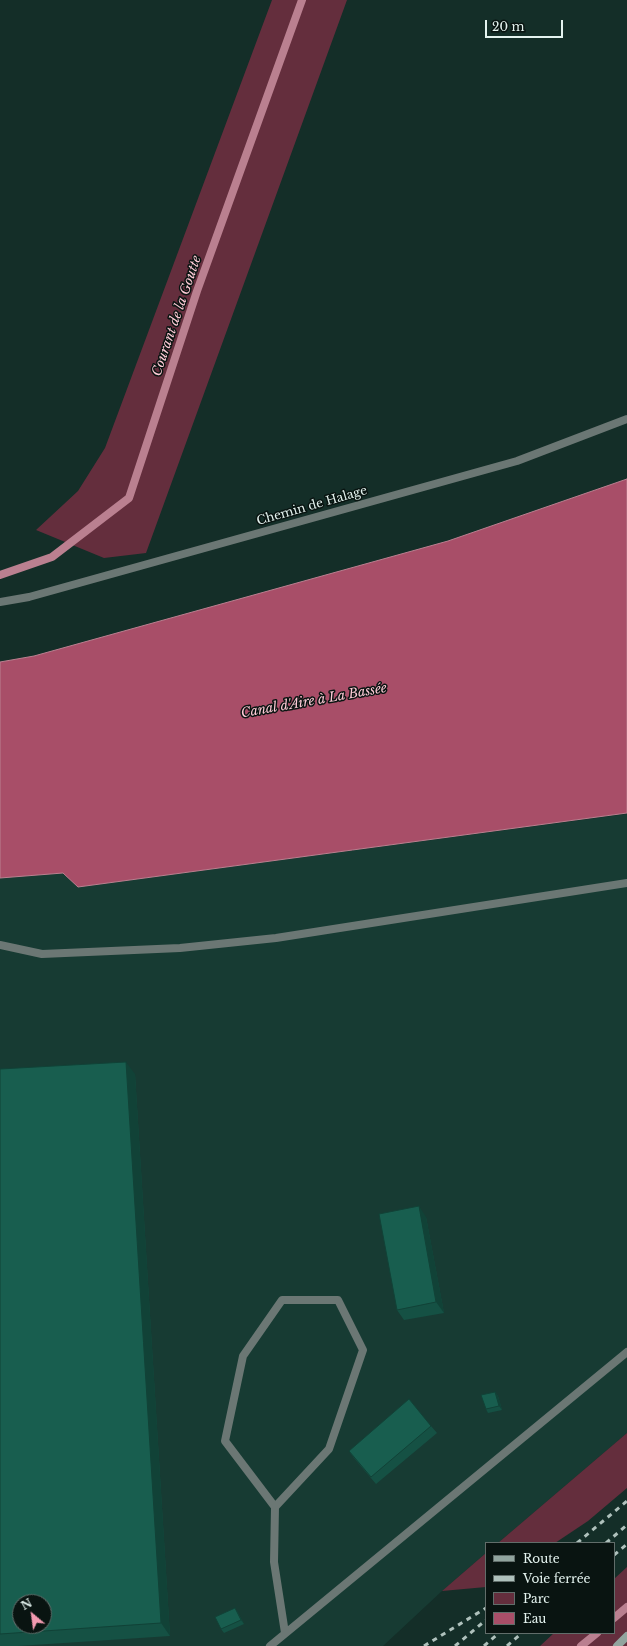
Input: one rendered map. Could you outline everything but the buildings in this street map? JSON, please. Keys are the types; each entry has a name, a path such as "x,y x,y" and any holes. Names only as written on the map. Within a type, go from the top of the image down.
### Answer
{"street":[{"name":"Chemin de Halage","path":"0,602 29,597 517,462 627,419"},
{"path":"0,945 42,954 188,947 276,938 627,883"},
{"path":"275,1507 329,1449 363,1350 338,1300 282,1300 243,1356 225,1442 275,1507 274,1562 285,1633"},
{"path":"270,1646 627,1352"},
{"path":"617,1646 627,1636"}],"shaded area":[{"path":"627,814 627,1433 499,1542 485,1542 485,1554 442,1591 383,1646 0,1646 0,877 63,873 78,887"}],"green space":[{"path":"272,0 347,0 146,553 104,558 36,530 78,491 105,448"},
{"path":"627,1433 627,1488 588,1521 556,1542 499,1542"},
{"path":"485,1554 485,1587 442,1591"},
{"path":"627,1567 627,1646 540,1646 553,1634 615,1634 615,1578"}],"water":[{"name":"Canal d'Aire à La Bassée","path":"627,479 627,813 78,887 63,873 0,878 0,662 34,656 448,541"}],"waterway":[{"name":"Courant de la Goutte","path":"0,575 52,557 129,498 197,291 302,0"},
{"path":"615,1617 627,1607"},
{"path":"581,1646 596,1634"}],"railway":[{"path":"578,1542 627,1501"},
{"path":"607,1542 627,1525"},
{"path":"615,1554 627,1544"},
{"path":"424,1646 485,1609"},
{"path":"455,1646 485,1621"},
{"path":"484,1646 498,1634"},
{"path":"507,1646 521,1634"}]}
